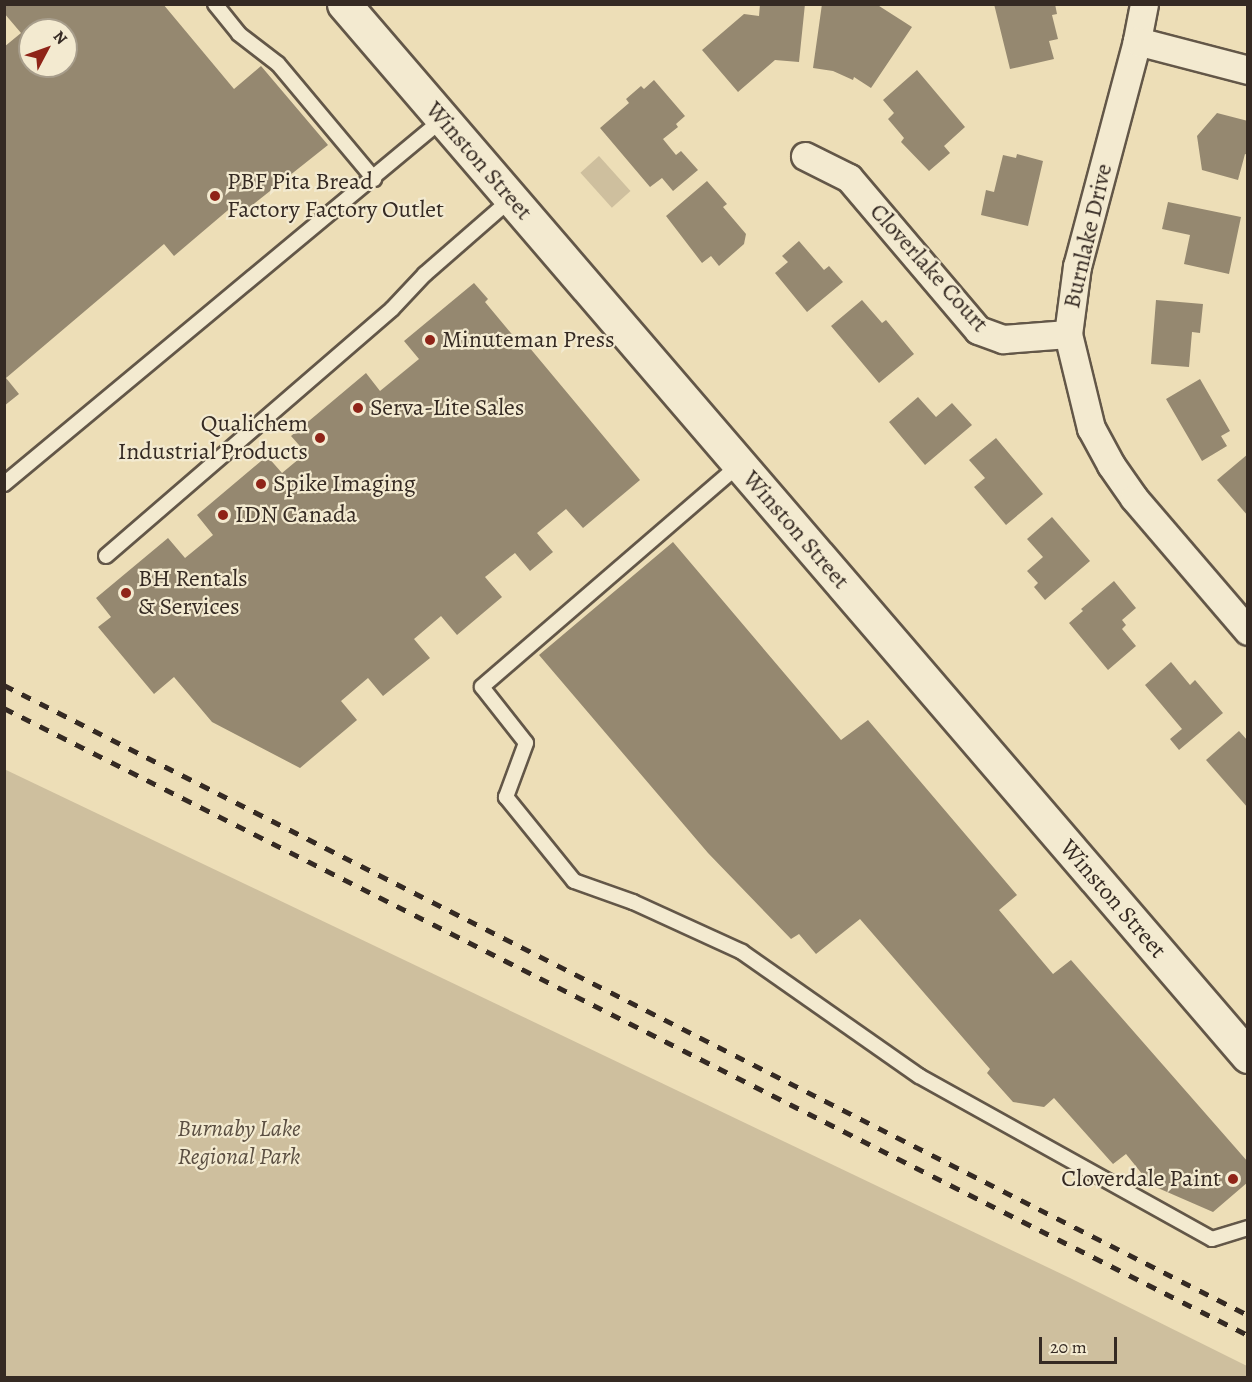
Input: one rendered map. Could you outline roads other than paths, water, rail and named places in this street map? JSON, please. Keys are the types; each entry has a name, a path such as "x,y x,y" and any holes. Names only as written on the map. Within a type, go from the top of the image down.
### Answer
{"street":[{"name":"Winston Street","path":"344,4 1248,1056"},
{"name":"Burnlake Drive","path":"1144,4 1137,41 1077,266 1068,334 1091,428 1111,465 1134,498 1248,631"},
{"path":"1137,41 1248,70"},
{"name":"Cloverlake Court","path":"805,156 849,178 978,330 1003,339 1068,334"}],"lane":[{"path":"215,4 239,34 278,64 374,179"},
{"path":"4,484 374,179 443,119"},
{"path":"106,556 392,309 425,274 511,199"},
{"path":"740,464 482,687 526,743 506,797 574,881 633,902 742,952 920,1076 1212,1239 1248,1228"}],"railway":[{"path":"4,685 1248,1315"},
{"path":"4,708 1248,1335"}],"place":[{"name":"PBF Pita Bread Factory Factory Outlet","path":"215,196"},
{"name":"Minuteman Press","path":"430,340"},
{"name":"Serva-Lite Sales","path":"358,408"},
{"name":"Qualichem Industrial Products","path":"320,438"},
{"name":"Spike Imaging","path":"261,484"},
{"name":"IDN Canada","path":"223,515"},
{"name":"BH Rentals & Services","path":"126,593"},
{"name":"Cloverdale Paint","path":"1233,1179"}],"park label":[{"name":"Burnaby Lake Regional Park","path":"239,1143"}]}
